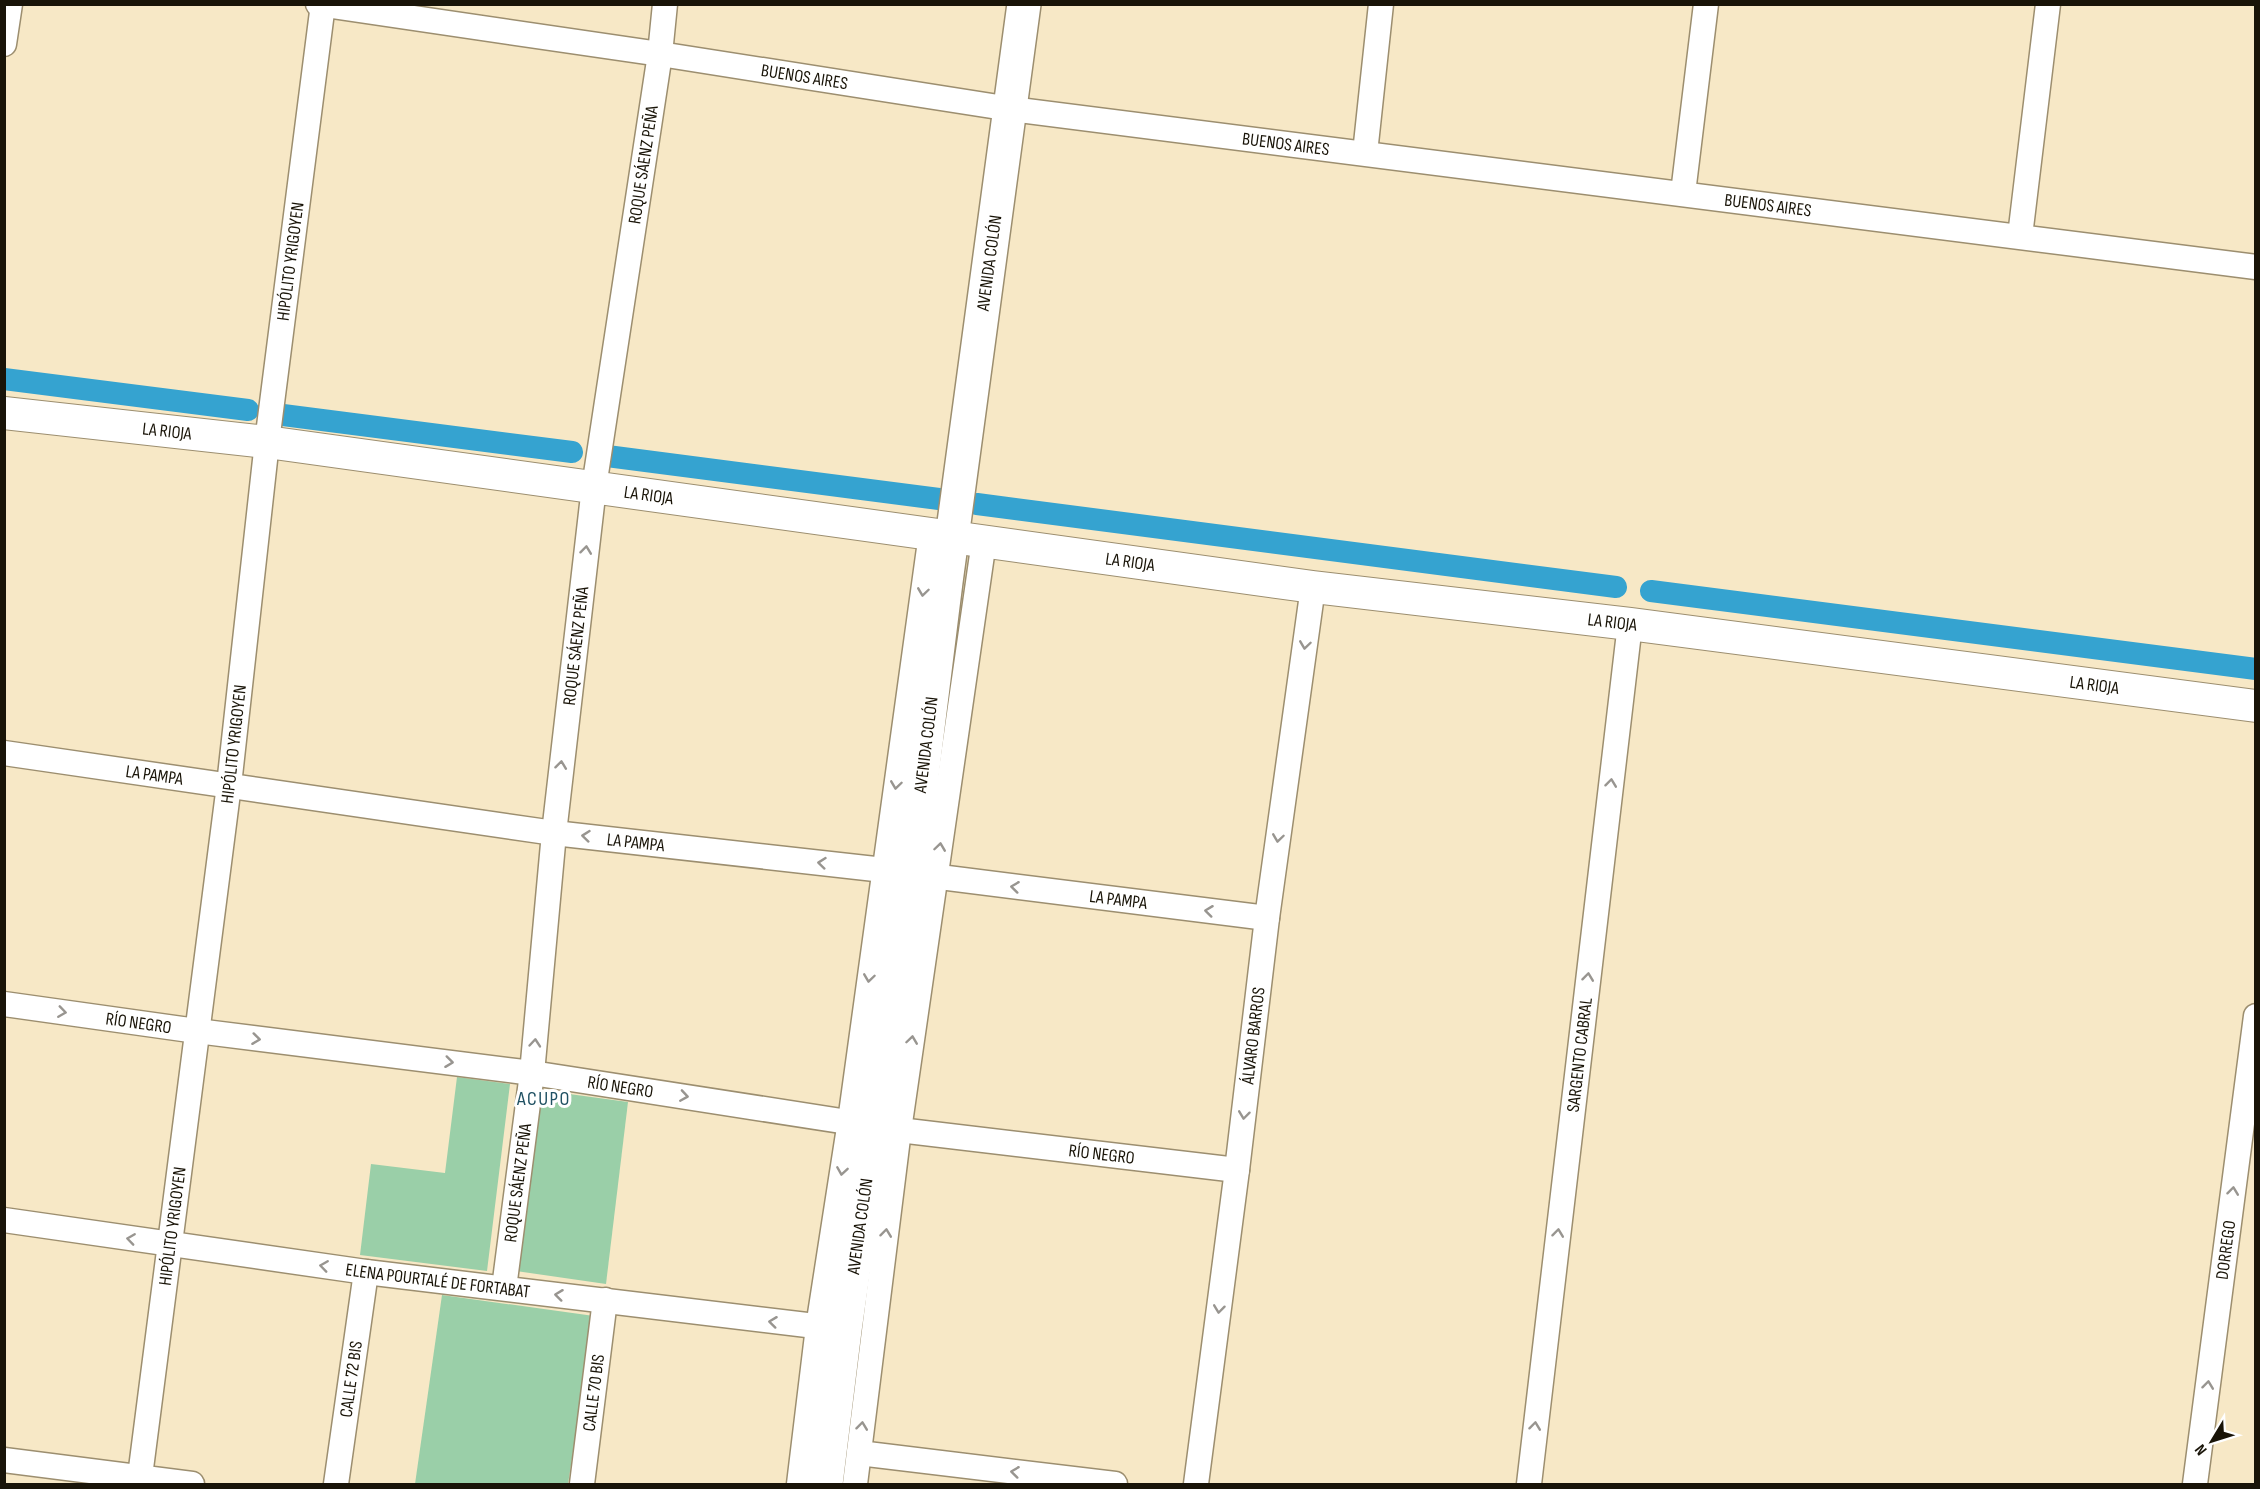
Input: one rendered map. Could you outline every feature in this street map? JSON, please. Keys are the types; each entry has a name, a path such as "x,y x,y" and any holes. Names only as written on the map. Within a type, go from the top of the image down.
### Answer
{"main road":[{"name":"AVENIDA COLÓN","path":"826,1485 845,1330 956,538 1024,4"}],"street":[{"path":"4,44 10,4"},
{"name":"ROQUE SÁENZ PEÑA","path":"504,1288 532,1073 554,832 594,487 660,54 665,4"},
{"path":"1365,153 1382,4"},
{"path":"1683,193 1706,4"},
{"path":"2020,236 2048,4"},
{"name":"BUENOS AIRES","path":"321,5 1011,108 2256,267"},
{"name":"HIPÓLITO YRIGOYEN","path":"139,1481 229,785 267,442 321,5"},
{"name":"LA RIOJA","path":"4,413 267,442 1313,587 1630,624 2256,706"},
{"name":"ÁLVARO BARROS","path":"1196,1485 1267,918 1313,587"},
{"name":"SARGENTO CABRAL","path":"1528,1485 1630,624"},
{"name":"LA PAMPA","path":"4,753 554,832 1267,918"},
{"name":"RÍO NEGRO","path":"4,1004 532,1073 874,1125 1237,1170"},
{"name":"DORREGO","path":"2195,1485 2253,1054 2256,1016"},
{"name":"ELENA POURTALÉ DE FORTABAT","path":"4,1220 366,1272 845,1330"},
{"name":"CALLE 72 BIS","path":"336,1485 366,1272"},
{"name":"CALLE 70 BIS","path":"582,1485 605,1300"},
{"name":"AVENIDA COLÓN","path":"845,1330 859,1453 855,1485"},
{"name":"AVENIDA COLÓN","path":"799,1485 845,1330"},
{"path":"859,1453 1115,1485"},
{"path":"4,1460 139,1481 192,1485"}],"green space":[{"path":"457,1077 510,1084 487,1271 360,1255 371,1164 445,1173"},
{"path":"540,1090 628,1102 606,1284 516,1271"},
{"path":"442,1295 594,1316 568,1484 415,1484"}],"waterway":[{"path":"4,379 248,410"},
{"path":"283,415 572,452"},
{"path":"607,456 939,499"},
{"path":"977,504 1616,587"},
{"path":"1651,591 2256,669"}],"district":[{"name":"ACUPO","path":"544,1099"}]}
